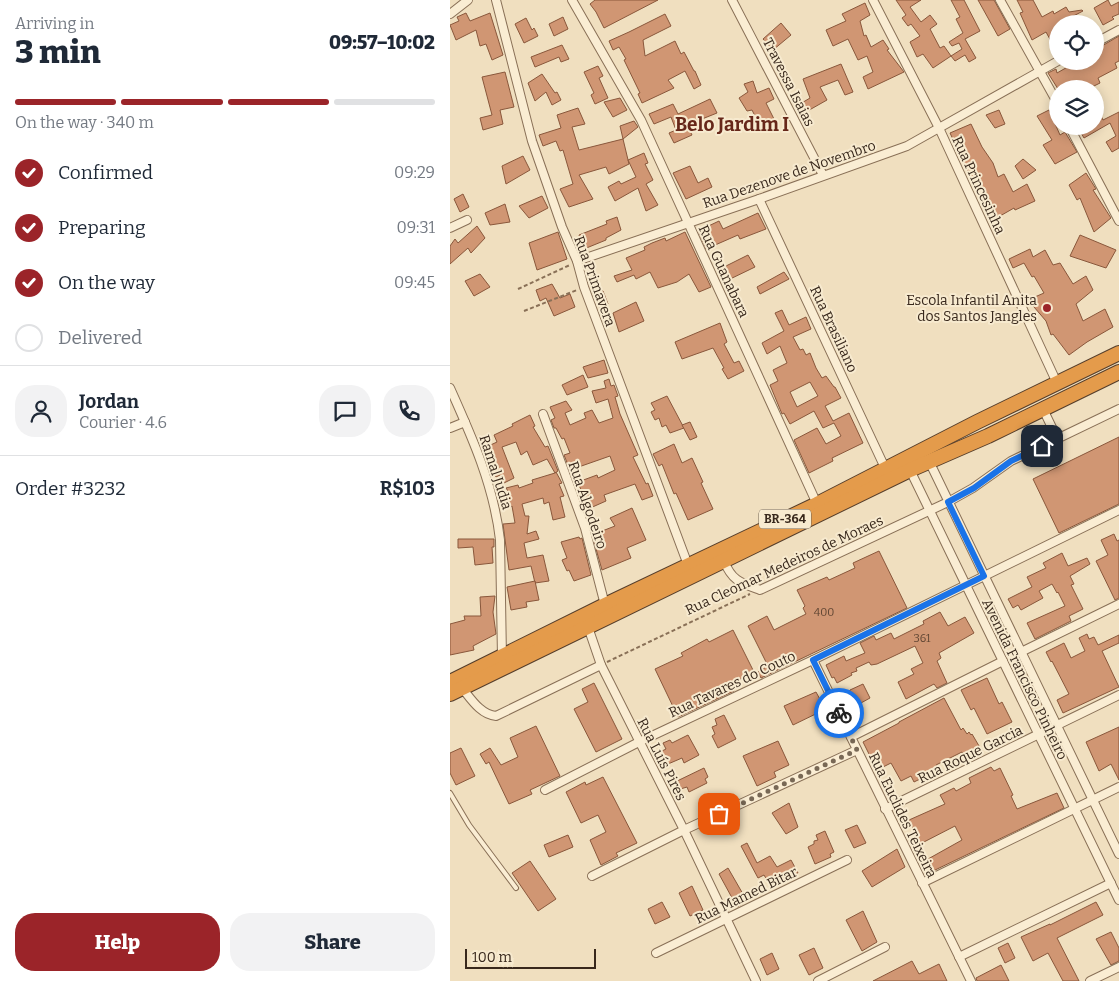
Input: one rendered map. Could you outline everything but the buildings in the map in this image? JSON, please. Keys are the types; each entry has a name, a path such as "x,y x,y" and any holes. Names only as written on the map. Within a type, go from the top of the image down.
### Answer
{"highway":[{"name":"BR-364","path":"454,688 502,658 605,605 817,504 982,419 1119,353"},
{"path":"1091,366 1098,370 1098,383"},
{"name":"BR-364","path":"454,688 588,628 928,461 988,436 1119,372"},
{"path":"982,419 982,430 988,436"}],"street":[{"path":"450,14 468,0"},
{"name":"Rua Primavera","path":"496,0 532,141 562,227 577,261 584,287 688,565"},
{"name":"Rua Guanabara","path":"572,0 641,120 817,504"},
{"name":"Travessa Isaias","path":"732,0 823,175"},
{"name":"Rua Princesinha","path":"873,0 939,128 1057,383"},
{"path":"1000,0 1049,88"},
{"path":"1104,38 1119,30"},
{"name":"Rua Dezenove de Novembro","path":"577,261 907,146 1049,66"},
{"path":"1074,135 1119,221"},
{"name":"Rua Brasiliano","path":"759,199 886,470"},
{"path":"450,228 467,220"},
{"name":"Ramal Judia","path":"450,388 488,478 498,523 502,658"},
{"name":"Rua Cleomar Medeiros de Moraes","path":"760,590 948,502 974,488 1011,461 1119,409"},
{"path":"1043,410 1058,438"},
{"name":"Rua Algodeiro","path":"543,414 584,528 605,605"},
{"path":"450,428 465,422"},
{"name":"Avenida Francisco Pinheiro","path":"928,461 1119,854"},
{"name":"Avenida Francisco Pinheiro","path":"910,470 1119,900"},
{"name":"Rua Tavares do Couto","path":"545,790 639,742 813,660 1119,510"},
{"path":"724,561 733,578 760,590"},
{"path":"1021,652 1119,604"},
{"name":"Rua Luís Pires","path":"588,628 601,665 684,830 756,981"},
{"name":"Rua Euclides Teixeira","path":"813,660 971,981"},
{"path":"850,737 1003,661"},
{"path":"454,688 477,706 496,716 601,665"},
{"name":"Rua Roque Garcia","path":"885,809 1119,695"},
{"path":"592,876 684,830 857,750"},
{"path":"922,883 1119,787"},
{"name":"Rua Mamed Bitar","path":"656,953 847,860"},
{"path":"959,957 1111,883"},
{"path":"818,981 885,947"},
{"path":"1090,981 1119,967"}],"lane":[{"path":"450,793 469,825 516,888"}],"path":[{"path":"518,289 577,261"},
{"path":"524,311 584,287"},
{"name":"Rua Cleomar Medeiros de Moraes","path":"601,665 760,590"}],"way so far":[{"path":"719,814 857,750 839,713"}],"place":[{"name":"Escola Infantil Anita dos Santos Jangles","path":"1047,308"}],"district":[{"name":"Belo Jardim I","path":"732,124"}],"route":[{"path":"839,713 813,660 984,576 948,502 974,488 1011,461 1042,446"}]}
